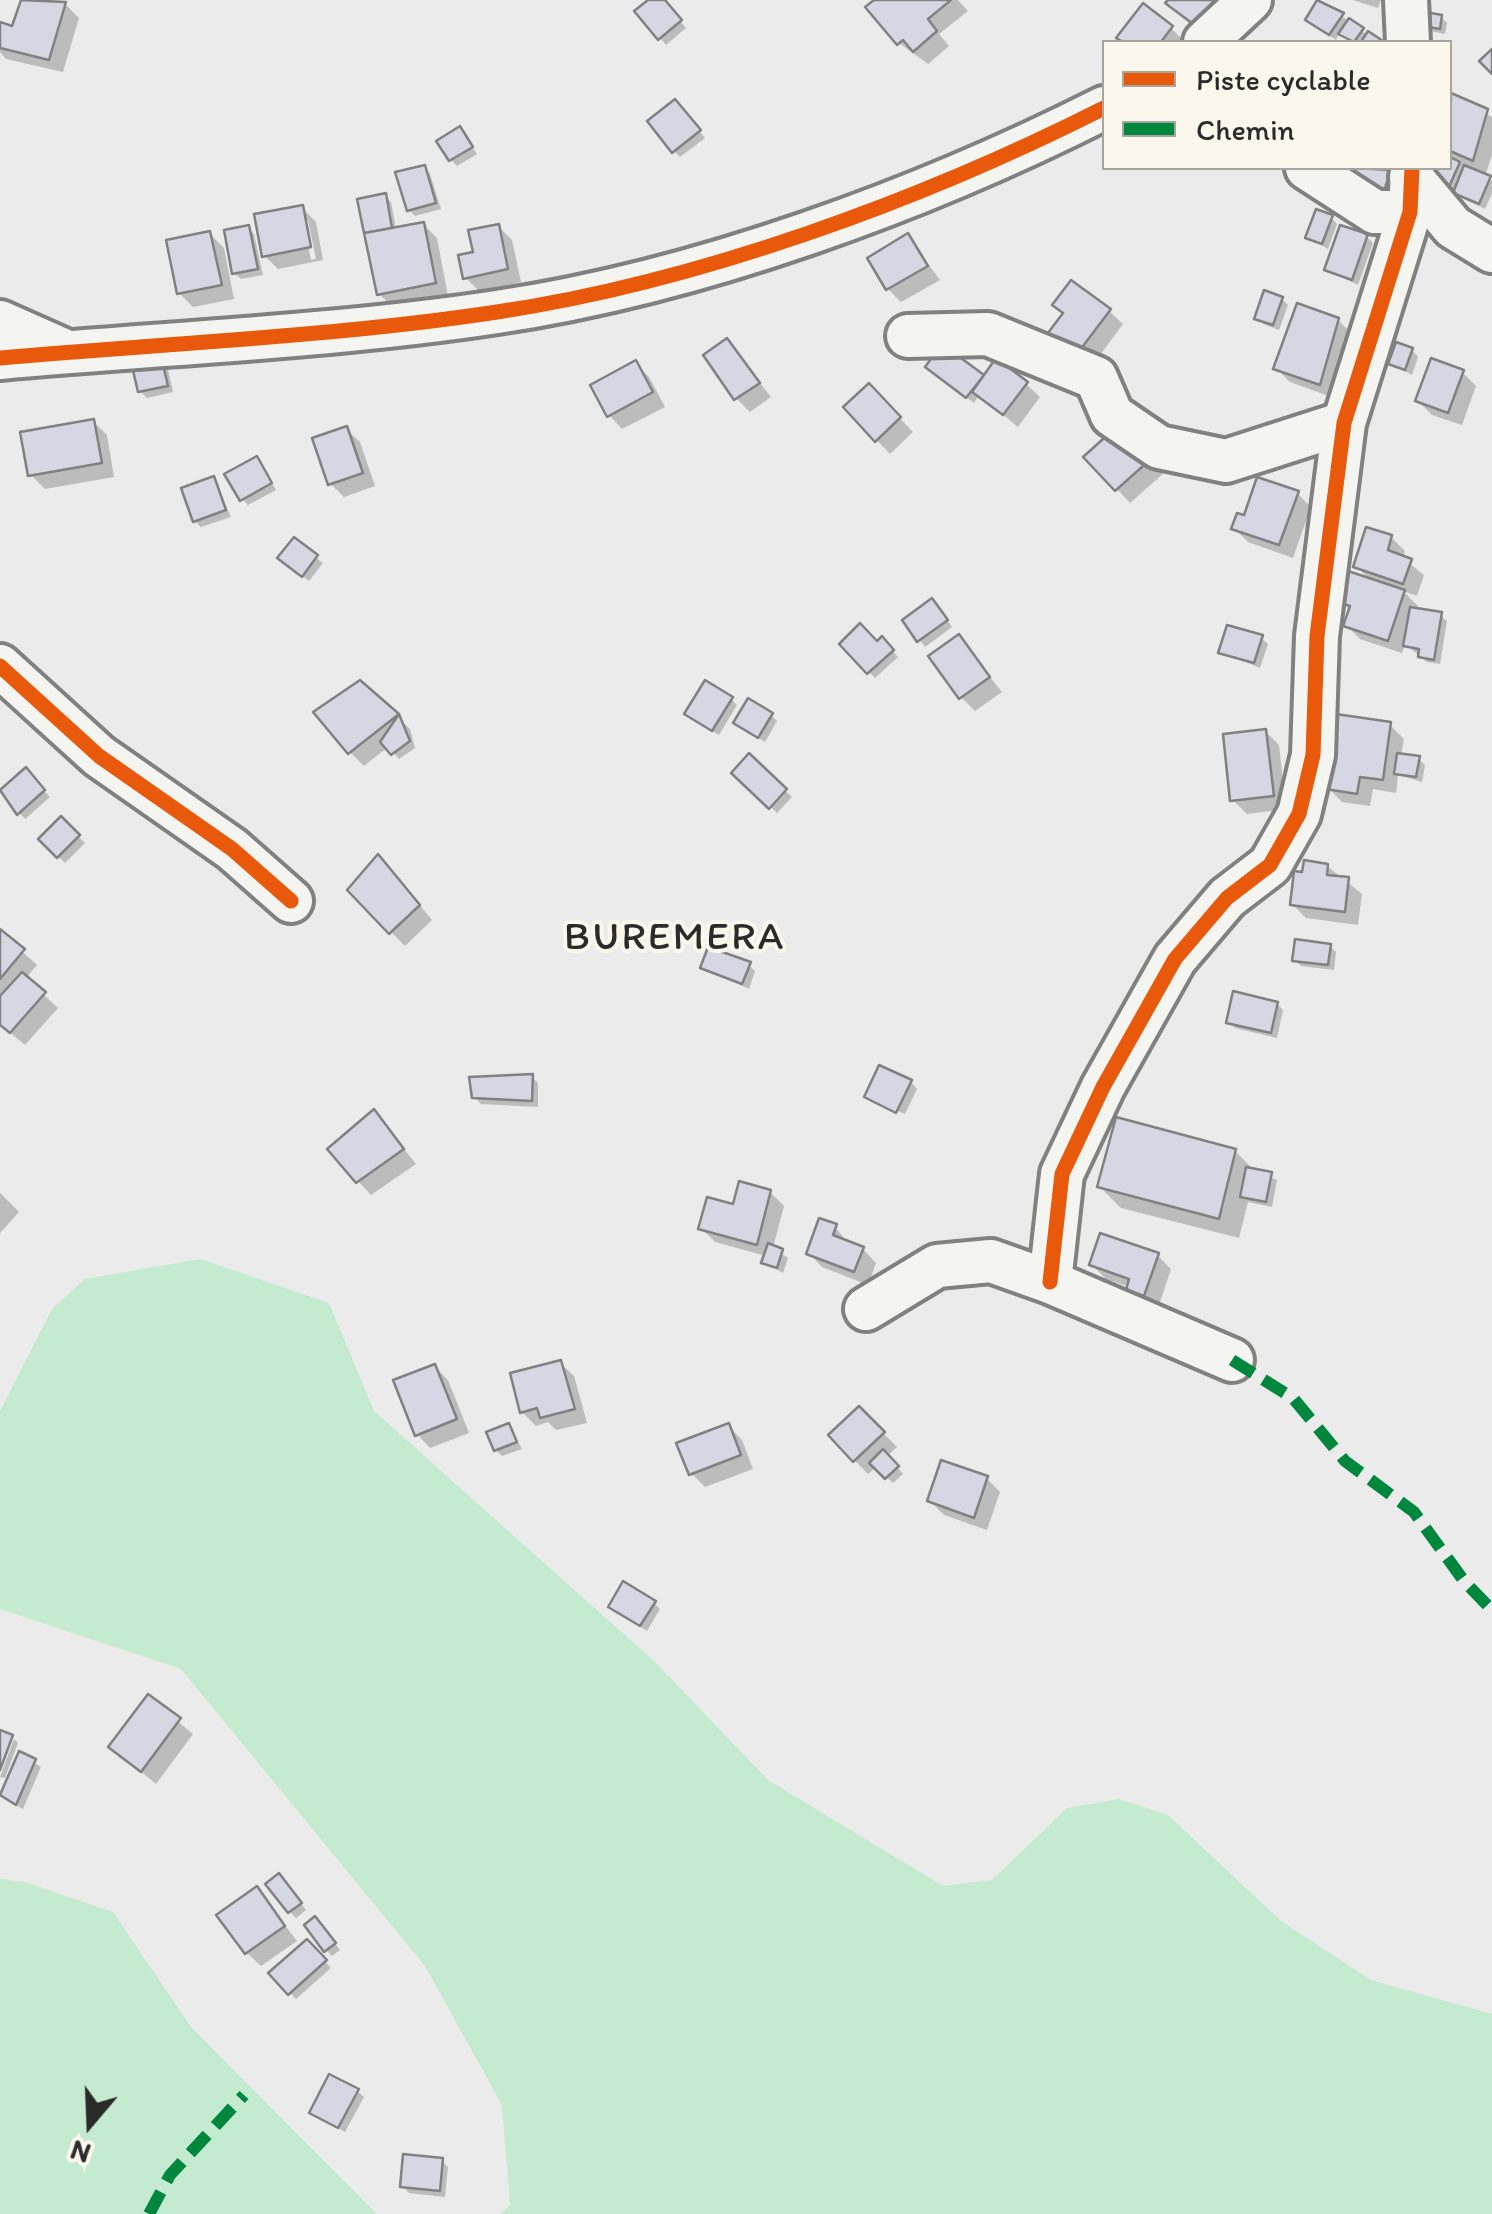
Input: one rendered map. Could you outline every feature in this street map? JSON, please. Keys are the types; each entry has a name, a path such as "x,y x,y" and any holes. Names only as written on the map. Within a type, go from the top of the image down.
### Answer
{"street":[{"path":"1207,40 1250,0"},
{"path":"1406,0 1408,40"},
{"path":"0,358 266,339 500,312 691,270 893,201 1102,109"},
{"path":"1311,170 1375,212 1411,186"},
{"path":"1411,186 1454,227 1492,251"},
{"path":"1050,1282 1062,1174 1103,1087 1175,959 1227,898 1270,865 1299,814 1313,755 1317,636 1344,423 1411,186"},
{"path":"0,322 67,352"},
{"path":"908,336 988,334 1096,378 1112,415 1159,446 1226,461 1344,423"},
{"path":"0,666 99,756 232,849 291,901"},
{"path":"866,1309 937,1266 990,1261 1050,1282 1232,1360"}],"green space":[{"path":"200,1259 329,1303 374,1411 655,1662 768,1780 943,1886 992,1880 1067,1808 1119,1799 1168,1815 1281,1921 1371,1980 1492,2014 1492,2214 500,2214 510,2205 502,2105 425,1966 181,1669 0,1609 0,1411 52,1309 85,1279"},
{"path":"0,1879 25,1882 113,1912 191,2027 377,2214 0,2214"}],"building":[{"path":"21,0 66,2 49,60 0,48 0,22 12,26"},
{"path":"648,0 665,0 682,20 658,40 634,11"},
{"path":"874,0 951,0 928,19 937,31 913,52 903,40 897,45 865,7"},
{"path":"1217,0 1197,27 1165,3"},
{"path":"1317,0 1344,13 1329,35 1305,20"},
{"path":"1143,3 1173,26 1162,40 1116,38"},
{"path":"1420,11 1442,15 1440,29 1417,25"},
{"path":"1349,18 1364,28 1355,40 1338,34"},
{"path":"1368,31 1382,40 1362,40"},
{"path":"1492,49 1492,74 1479,61"},
{"path":"1452,93 1488,109 1473,161 1452,152"},
{"path":"675,99 701,130 672,153 647,121"},
{"path":"460,126 473,147 449,161 436,141"},
{"path":"1452,158 1460,162 1448,189 1423,170 1452,170"},
{"path":"425,165 436,203 407,211 395,172"},
{"path":"1464,165 1491,176 1479,204 1453,193"},
{"path":"1355,170 1391,170 1382,197 1349,187"},
{"path":"386,193 392,228 364,233 357,199"},
{"path":"303,205 311,247 262,257 254,214"},
{"path":"1316,209 1333,215 1322,244 1305,238"},
{"path":"424,222 436,283 377,295 364,233"},
{"path":"499,224 508,269 463,279 458,255 473,252 468,230"},
{"path":"249,225 258,269 232,274 224,230"},
{"path":"1340,225 1368,234 1352,280 1324,270"},
{"path":"210,231 222,285 177,294 166,240"},
{"path":"908,233 928,266 886,290 867,258"},
{"path":"1071,280 1111,309 1074,358 1045,337 1063,313 1052,305"},
{"path":"1264,290 1283,297 1273,325 1254,319"},
{"path":"1297,303 1339,318 1320,385 1273,369"},
{"path":"727,338 760,383 734,400 703,355"},
{"path":"1396,342 1413,348 1405,370 1388,364"},
{"path":"942,344 984,375 966,398 925,367"},
{"path":"996,358 1028,382 1003,415 972,392"},
{"path":"1431,358 1464,370 1448,413 1415,401"},
{"path":"162,360 168,386 138,392 132,366"},
{"path":"636,360 653,392 607,417 590,385"},
{"path":"869,383 901,417 875,442 843,407"},
{"path":"94,419 102,463 28,476 20,432"},
{"path":"347,426 363,473 328,485 312,438"},
{"path":"1113,430 1152,458 1115,491 1083,457"},
{"path":"257,456 272,483 240,501 224,474"},
{"path":"214,476 226,510 193,522 181,488"},
{"path":"1257,477 1299,491 1279,545 1231,529 1237,513 1244,515"},
{"path":"1366,527 1392,535 1388,550 1412,559 1403,584 1353,567"},
{"path":"294,537 318,555 302,577 277,558"},
{"path":"1348,571 1405,590 1388,641 1343,626 1350,606 1338,602"},
{"path":"932,598 948,620 917,642 902,620"},
{"path":"1410,607 1442,612 1434,660 1418,657 1419,649 1403,646"},
{"path":"860,623 877,641 882,636 894,650 867,674 839,644"},
{"path":"1227,625 1263,635 1254,663 1218,653"},
{"path":"959,634 990,677 959,699 928,656"},
{"path":"360,680 399,714 348,754 313,712"},
{"path":"705,680 733,697 712,731 684,714"},
{"path":"748,698 773,713 758,738 733,723"},
{"path":"399,714 410,741 391,755 380,742"},
{"path":"1336,714 1391,722 1383,780 1360,777 1357,794 1326,789"},
{"path":"1266,729 1274,796 1230,801 1223,734"},
{"path":"749,753 787,789 769,809 731,773"},
{"path":"1397,753 1420,756 1416,777 1394,774"},
{"path":"26,767 45,790 17,815 0,790"},
{"path":"61,816 80,835 57,858 38,839"},
{"path":"378,854 420,905 389,934 347,890"},
{"path":"1304,860 1328,864 1327,875 1349,877 1345,912 1290,905 1294,871 1302,872"},
{"path":"0,929 25,949 0,979"},
{"path":"1295,939 1331,944 1328,965 1292,961"},
{"path":"708,947 751,962 742,984 700,968"},
{"path":"22,972 46,992 10,1033 0,1025 0,996"},
{"path":"1233,991 1278,1002 1271,1033 1226,1023"},
{"path":"879,1065 912,1080 896,1113 864,1097"},
{"path":"533,1074 532,1101 472,1098 469,1077"},
{"path":"374,1109 404,1149 356,1183 327,1149"},
{"path":"1116,1117 1236,1149 1219,1219 1097,1187"},
{"path":"1246,1167 1272,1172 1266,1202 1240,1197"},
{"path":"739,1181 771,1190 757,1245 698,1229 707,1197 733,1204"},
{"path":"819,1218 837,1224 833,1235 864,1247 854,1272 806,1254"},
{"path":"1100,1233 1159,1253 1144,1296 1126,1290 1129,1279 1089,1265"},
{"path":"768,1243 783,1249 777,1268 761,1263"},
{"path":"561,1360 575,1409 540,1418 537,1408 520,1413 510,1373"},
{"path":"435,1364 457,1419 415,1436 393,1380"},
{"path":"859,1406 885,1432 853,1462 828,1435"},
{"path":"509,1423 517,1442 494,1451 486,1432"},
{"path":"729,1423 741,1455 689,1475 676,1443"},
{"path":"883,1449 899,1466 885,1479 869,1463"},
{"path":"941,1460 988,1476 974,1518 927,1501"},
{"path":"623,1581 656,1601 640,1626 608,1607"},
{"path":"148,1694 181,1718 141,1772 108,1747"},
{"path":"0,1730 13,1735 0,1770"},
{"path":"19,1751 36,1759 16,1805 0,1795"},
{"path":"279,1873 302,1903 288,1913 265,1884"},
{"path":"257,1886 285,1926 245,1954 216,1915"},
{"path":"315,1916 336,1943 324,1952 304,1925"},
{"path":"307,1939 327,1960 288,1995 268,1973"},
{"path":"329,2074 359,2089 338,2128 309,2113"},
{"path":"403,2154 443,2158 440,2191 400,2187"}],"marked path":[{"path":"1232,1360 1293,1398 1345,1461 1414,1512 1464,1581 1492,1610"},
{"path":"149,2214 170,2175 244,2095"}],"cycle path":[{"path":"0,358 373,328 574,298 730,259 808,233 961,174 1102,109"},
{"path":"1050,1282 1062,1174 1103,1087 1175,959 1227,898 1270,865 1299,814 1313,755 1317,636 1344,423 1410,212 1412,170"},
{"path":"0,666 99,756 232,849 291,901"}],"district":[{"name":"BUREMERA","path":"675,939"}]}
